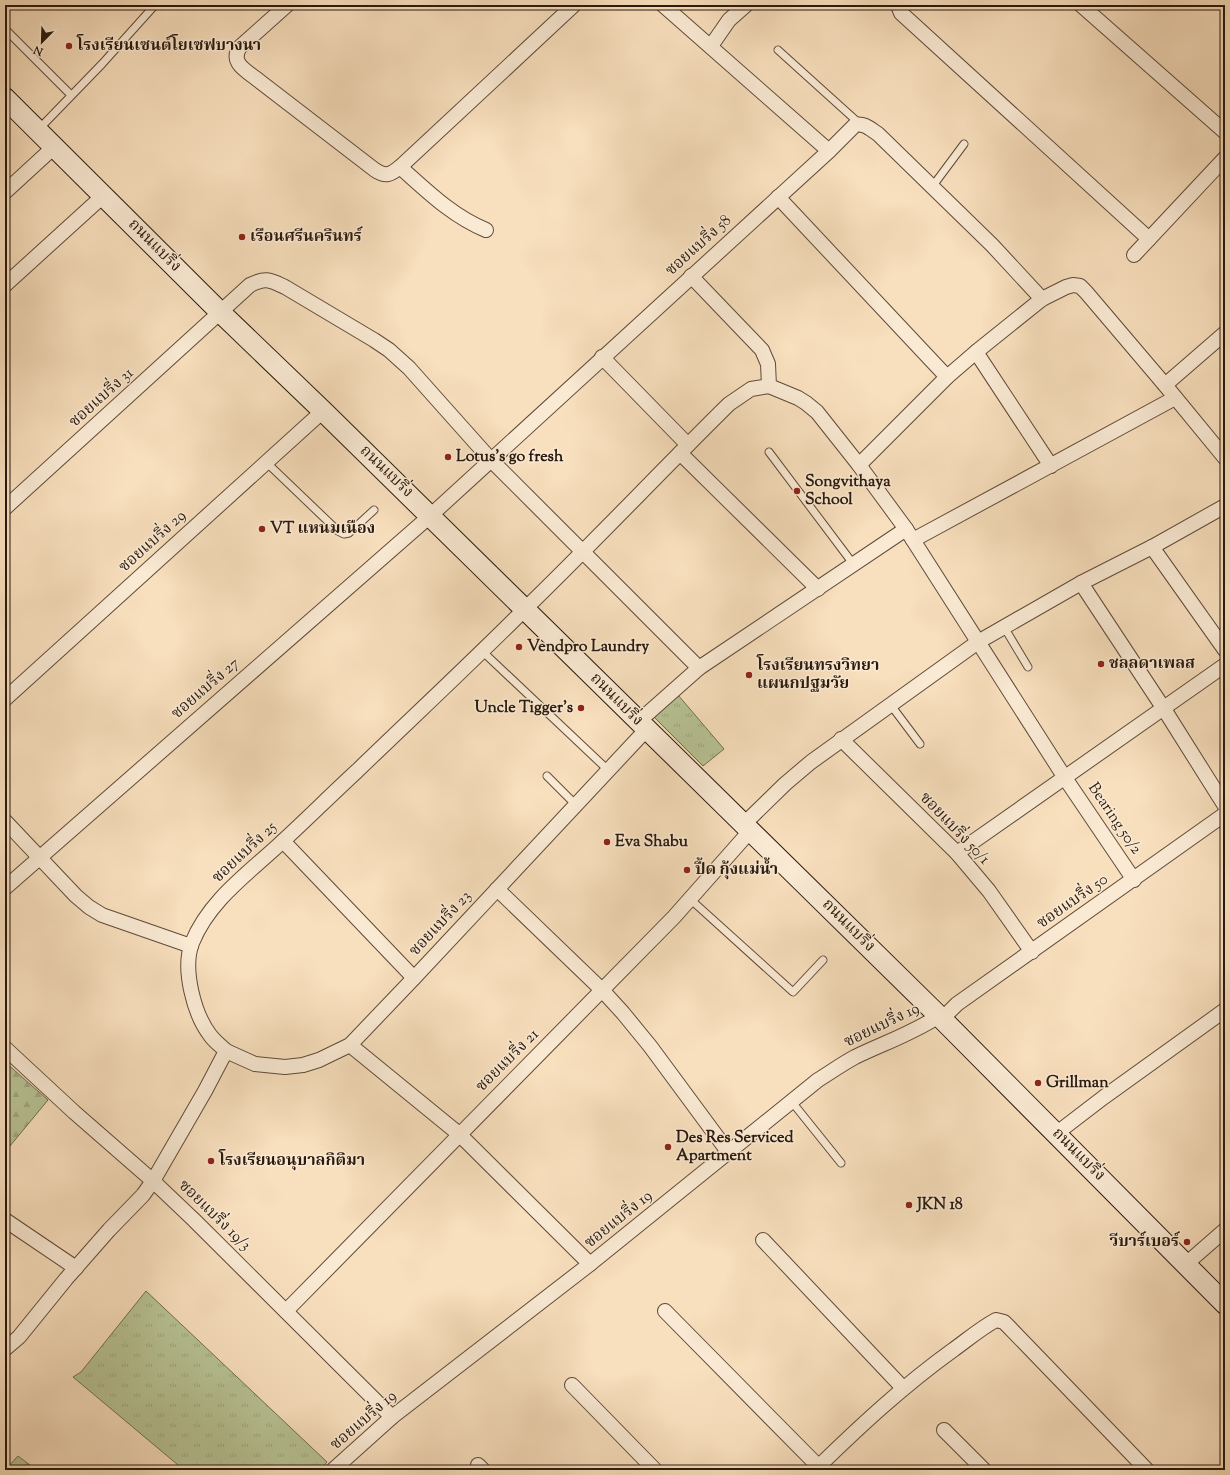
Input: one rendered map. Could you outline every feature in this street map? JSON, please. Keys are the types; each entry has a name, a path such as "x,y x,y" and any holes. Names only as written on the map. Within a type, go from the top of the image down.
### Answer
{"main road":[{"name":"ถนนแบริ่ง","path":"5,98 220,312 323,411 642,726 748,827 941,1018 1225,1304"}],"street":[{"path":"287,5 240,47 236,55 236,60 258,80 381,174 388,174 400,167 574,5"},
{"path":"663,5 829,151"},
{"path":"711,46 729,20 746,5"},
{"path":"898,5 901,13 1149,239"},
{"path":"1081,5 1225,132"},
{"path":"860,124 878,134 992,245 1042,299"},
{"name":"ซอยแบริ่ง 58","path":"430,516 602,357 829,151 855,125 860,124"},
{"path":"5,192 54,147"},
{"path":"1134,255 1225,158"},
{"path":"400,167 449,210 472,224 486,230"},
{"path":"5,285 102,196"},
{"path":"778,197 947,377"},
{"path":"691,276 762,350 768,364 769,386"},
{"name":"ซอยแบริ่ง 31","path":"5,508 250,285 261,280 270,280 285,287 343,320 389,350 409,368 491,460"},
{"path":"859,464 947,377 976,352 1042,299 1073,285 1080,286 1225,458"},
{"path":"1165,385 1225,333"},
{"path":"976,352 1051,466"},
{"path":"602,357 684,449 818,589"},
{"name":"ซอยแบริ่ง 25","path":"226,1051 210,1036 198,1014 192,993 189,974 191,946 198,929 220,899 482,652 584,552 729,404 750,389 769,386"},
{"name":"Bearing 50/2","path":"769,386 798,398 817,412 859,464 910,535 1065,778 1134,880"},
{"name":"ซอยแบริ่ง 23","path":"226,1051 255,1064 285,1067 303,1066 319,1060 350,1044 576,805 608,770 642,726 699,668 854,565 910,535 1051,466 1175,398"},
{"name":"ซอยแบริ่ง 29","path":"5,699 323,411"},
{"path":"491,460 699,668"},
{"name":"ซอยแบริ่ง 21","path":"286,1311 690,899 785,784 841,739 978,642 1225,506"},
{"name":"ซอยแบริ่ง 27","path":"5,888 38,857 430,516"},
{"path":"1152,547 1225,650"},
{"path":"1082,584 1164,709 1225,806"},
{"path":"957,853 1225,665"},
{"name":"ซอยแบริ่ง 50/1","path":"841,739 957,853 989,891 1032,952"},
{"name":"ซอยแบริ่ง 50","path":"941,1018 957,1004 1134,880 1225,814"},
{"path":"5,821 38,857 89,908 102,915 191,946"},
{"path":"283,841 414,978"},
{"path":"496,889 602,990 650,1046 729,1153"},
{"path":"1056,1133 1225,1010"},
{"name":"ซอยแบริ่ง 19","path":"333,1470 392,1418 590,1264 818,1080 841,1065 941,1018"},
{"path":"350,1044 459,1134 590,1264"},
{"name":"ซอยแบริ่ง 19/3","path":"5,1048 74,1112 153,1181 286,1311 392,1418"},
{"path":"5,1349 19,1337 76,1268 153,1181 205,1091 226,1051"},
{"path":"5,1220 76,1268"},
{"path":"1186,1264 1225,1230"},
{"path":"763,1240 903,1388"},
{"path":"665,1312 816,1468 903,1388 996,1320 1009,1327 1147,1470"},
{"path":"572,1385 654,1470"},
{"path":"944,1430 984,1470"}],"lane":[{"path":"38,130 155,5"},
{"path":"5,29 71,95"},
{"path":"778,50 860,124"},
{"path":"932,187 964,144"},
{"path":"769,452 854,565"},
{"path":"266,462 338,531 344,534 349,533 374,510"},
{"path":"1004,628 1028,667"},
{"path":"482,652 608,770"},
{"path":"890,704 920,744"},
{"path":"547,776 576,805"},
{"path":"690,899 793,992 823,960"},
{"path":"792,1102 841,1163"}],"green space":[{"path":"678,695 724,749 703,766 653,716"},
{"path":"5,1062 48,1100 5,1152"},
{"path":"146,1291 327,1462 320,1470 184,1470 73,1377 81,1372"},
{"path":"18,1456 30,1465 26,1470 5,1470"}],"place":[{"name":"โรงเรียนเซนต์โยเซฟบางนา","path":"69,46"},
{"name":"เรือนศรีนครินทร์","path":"242,237"},
{"name":"Lotus's go fresh","path":"448,457"},
{"name":"Songvithaya School","path":"797,491"},
{"name":"VT แหนมเนือง","path":"262,529"},
{"name":"Vendpro Laundry","path":"519,647"},
{"name":"ชลลดาเพลส","path":"1101,664"},
{"name":"โรงเรียนทรงวิทยา แผนกปฐมวัย","path":"749,675"},
{"name":"Uncle Tigger's","path":"581,708"},
{"name":"Eva Shabu","path":"607,842"},
{"name":"ปื้ด กุ้งแม่น้ำ","path":"687,870"},
{"name":"Grillman","path":"1038,1083"},
{"name":"Des Res Serviced Apartment","path":"668,1147"},
{"name":"โรงเรียนอนุบาลกิติมา","path":"211,1161"},
{"name":"JKN 18","path":"909,1205"},
{"name":"วีบาร์เบอร์","path":"1187,1242"}]}
